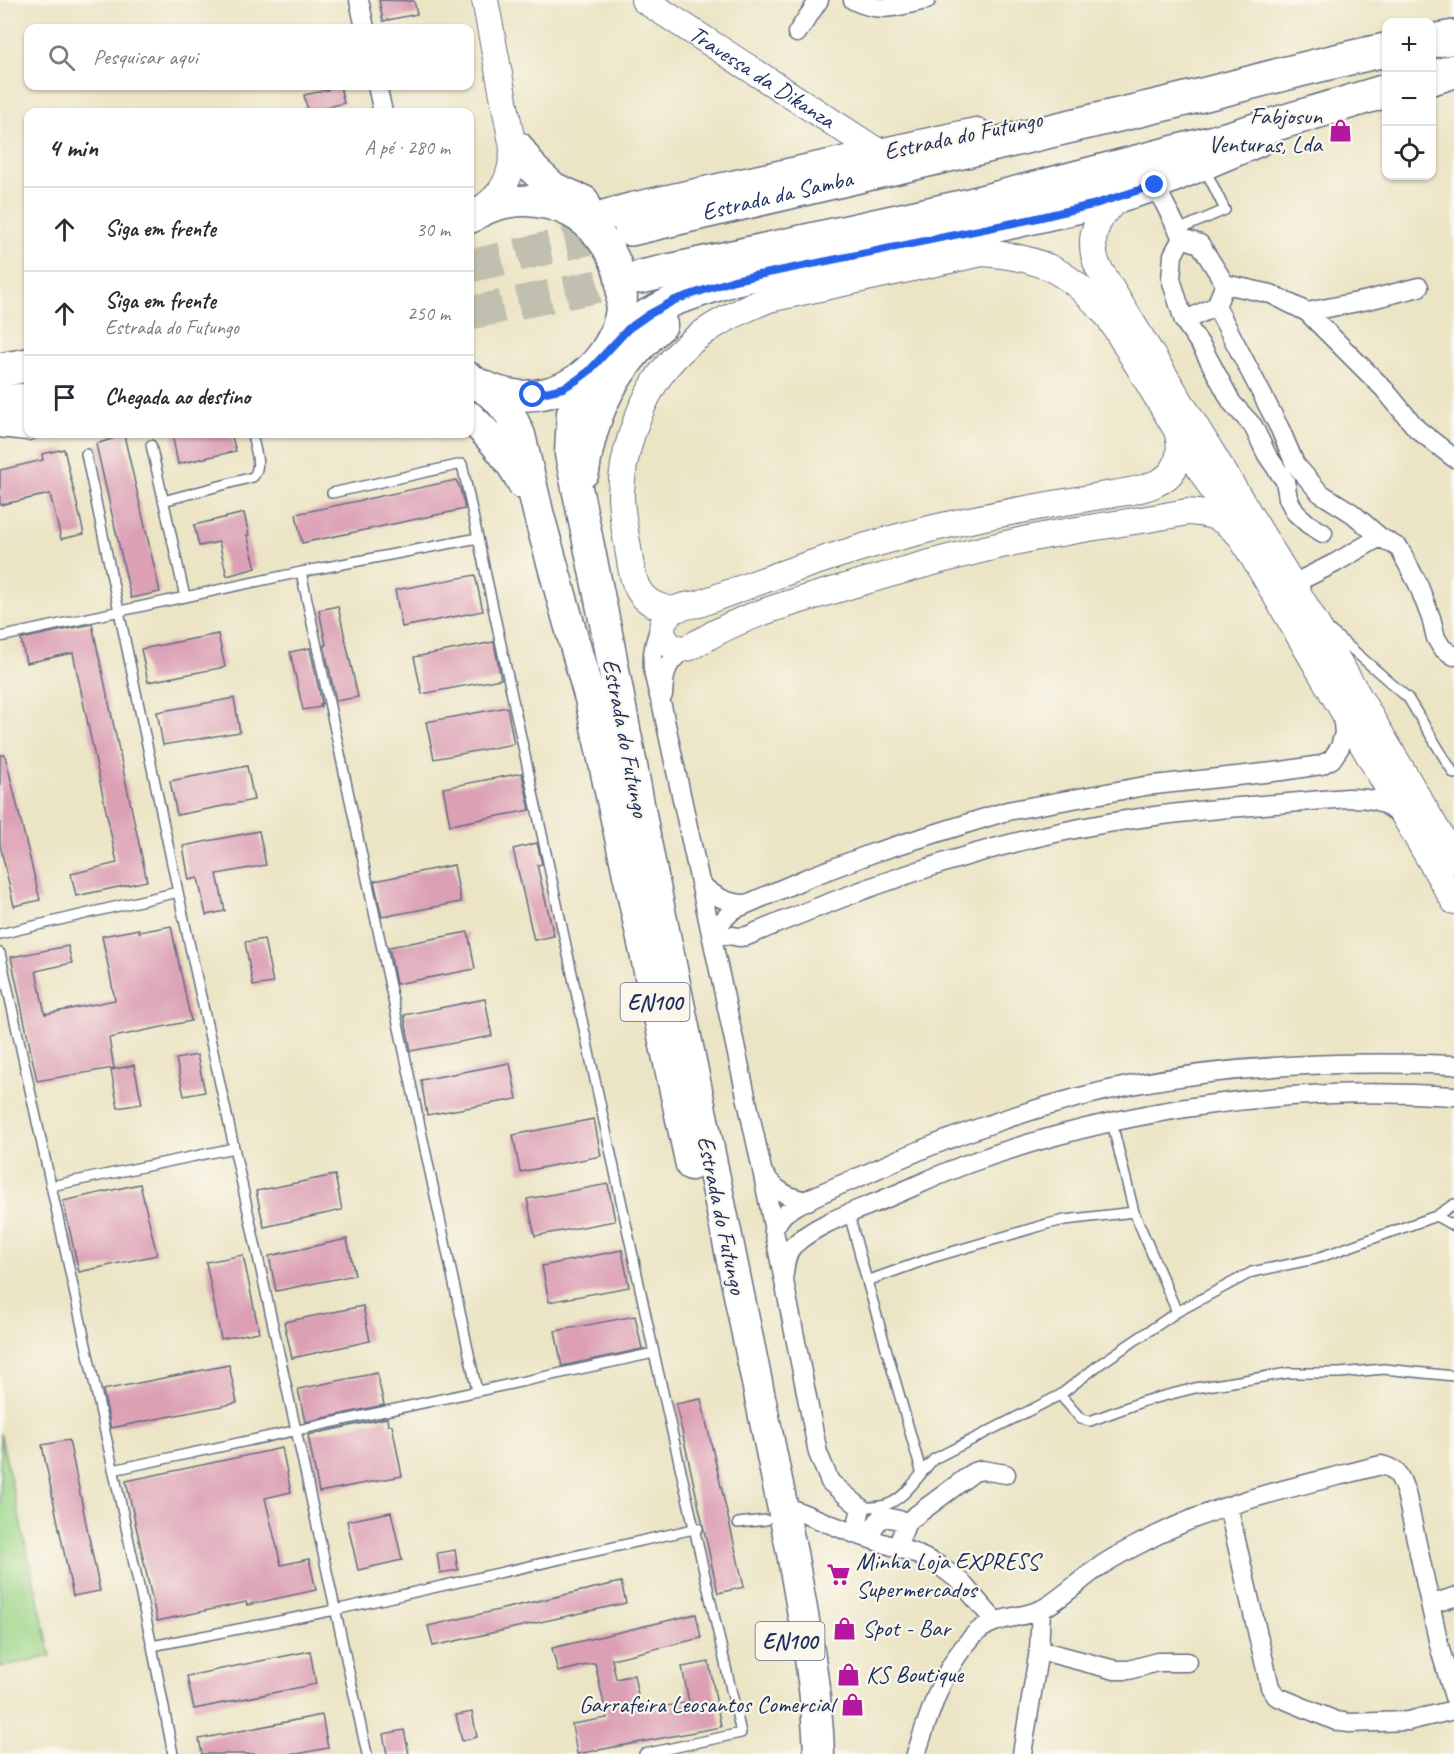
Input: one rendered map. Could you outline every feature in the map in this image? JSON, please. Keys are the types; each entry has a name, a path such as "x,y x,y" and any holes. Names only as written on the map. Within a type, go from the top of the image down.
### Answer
{"highway":[{"path":"1436,40 1454,37"},
{"name":"Estrada do Futungo","path":"959,153 1209,94 1343,58 1382,51"},
{"path":"1436,76 1454,71"},
{"path":"641,277 1213,152 1371,96"},
{"name":"Estrada da Samba","path":"631,219 959,153"},
{"path":"0,369 24,366"},
{"path":"0,402 24,400"}],"main road":[{"name":"Estrada do Futungo","path":"578,217 631,219 880,153 1343,58"},
{"path":"514,138 534,170 554,188 631,219"},
{"name":"Estrada do Futungo","path":"819,1754 812,1662 762,1516 647,846 607,633 570,454 572,413 600,360 628,329 675,300 742,279 978,231 1125,195 1155,185 1213,152"},
{"path":"474,215 506,202 522,201 539,202 578,217 596,232 613,258 622,288 620,318 616,333 600,360 577,380 548,392 533,395 502,392 474,379"},
{"path":"582,508 588,441 600,407 617,375 641,344 670,318 742,279"},
{"path":"0,358 24,352"},
{"name":"Estrada do Futungo","path":"474,380 497,398 510,414 520,435 539,516 590,699 793,1660 800,1754"},
{"path":"474,421 505,454 539,516"},
{"path":"0,422 24,424"}],"street":[{"path":"358,0 364,24"},
{"path":"484,0 514,138 525,167 537,185 552,200 578,217"},
{"path":"797,33 819,0"},
{"path":"853,0 884,10 926,0"},
{"name":"Travessa da Dikanza","path":"659,4 880,153"},
{"path":"378,90 382,108"},
{"path":"474,214 500,193 508,179 513,163 514,138"},
{"path":"1155,185 1180,234 1200,244 1225,284 1271,294 1307,312 1384,389 1418,429 1454,458"},
{"path":"1125,195 1111,204 1101,216 1092,241 1096,261 1299,595 1454,859"},
{"path":"1180,234 1173,255 1171,279 1184,321 1202,347 1232,403 1253,426 1267,455 1285,481 1288,498 1295,512 1308,524 1323,533"},
{"path":"667,618 659,608 647,602 639,593 631,568 621,494 630,443 639,417 656,382 678,353 703,331 768,299 982,253 1012,255 1036,262 1058,271 1078,285 1110,319 1241,537 1454,901"},
{"path":"1184,321 1216,306 1225,284"},
{"path":"1307,312 1419,287"},
{"path":"1216,306 1280,429 1295,464 1320,493 1352,513 1380,537 1399,548 1418,584 1436,638 1442,648 1454,656"},
{"path":"861,1536 861,1508 830,1482 818,1453 762,1170 656,685 652,661 654,640 667,618 699,604 748,585 880,543 1014,511 1157,483 1175,467 1180,455 1181,444 1178,434"},
{"path":"1285,481 1307,477"},
{"path":"662,706 663,686 668,667 675,656 710,636 760,614 944,558 1040,536 1187,512 1206,513 1217,517 1227,522 1241,537"},
{"path":"937,528 928,534 926,544 930,554 944,558"},
{"path":"1299,595 1335,563 1380,537"},
{"path":"880,543 890,544 900,556 898,567 890,574"},
{"path":"667,618 662,636 676,648 688,648"},
{"path":"711,932 733,910 744,904 873,853 1007,811 1145,786 1321,765 1332,759 1340,747 1344,733 1344,721 1340,706"},
{"path":"711,932 739,937 747,936 888,882 992,849 1100,824 1183,812 1365,798 1383,802 1400,815 1413,831"},
{"path":"1042,805 1032,810 1029,820 1037,834 1047,836"},
{"path":"985,818 996,820 1003,828 1004,833 1000,843 992,849"},
{"path":"700,883 708,891 729,903 744,904"},
{"path":"722,982 730,952 747,936"},
{"path":"773,1228 785,1213 888,1164 970,1132 1052,1105 1163,1080 1216,1072 1296,1065 1377,1062 1454,1065"},
{"path":"1163,1080 1154,1085 1150,1095 1157,1108 1167,1111"},
{"path":"1107,1092 1111,1091 1120,1097 1124,1107 1120,1117 1112,1123"},
{"path":"783,1279 786,1257 793,1246 814,1231 967,1165 1053,1137 1167,1111 1285,1096 1380,1092 1454,1096"},
{"path":"762,1170 772,1186 782,1194 808,1201"},
{"path":"773,1228 800,1234 814,1231"},
{"path":"916,1754 933,1702 954,1660 974,1635 994,1620 1041,1610 1098,1567 1122,1553 1209,1512 1381,1466 1391,1468 1399,1475 1407,1493 1432,1604 1449,1660 1454,1697"},
{"path":"897,1547 907,1522 974,1472 982,1470 1006,1474"},
{"path":"1227,1506 1270,1688 1276,1696 1336,1721 1349,1723 1408,1722 1454,1710"},
{"path":"762,1516 861,1536 897,1547 940,1566 961,1582 994,1620"},
{"path":"861,1536 881,1517 907,1522"},
{"path":"1432,1604 1454,1597"},
{"path":"1022,1754 1039,1650 1041,1610"},
{"path":"1039,1650 1115,1670 1128,1670 1157,1662 1188,1662"}],"lane":[{"path":"1180,234 1225,210 1213,152"},
{"path":"163,501 253,477 258,472 258,466 253,438"},
{"path":"151,445 185,597"},
{"path":"86,454 178,892 367,1754"},
{"path":"332,493 462,465 654,1353 741,1733 644,1754"},
{"path":"0,637 301,572 478,538"},
{"path":"301,572 477,1391"},
{"path":"1299,595 1333,633 1408,698 1454,774"},
{"path":"0,934 178,892"},
{"path":"0,953 152,1646 173,1754"},
{"path":"1112,1123 1134,1212 1177,1312"},
{"path":"51,1186 234,1148"},
{"path":"861,1508 886,1505 902,1498 921,1471 934,1459 1060,1395 1100,1364 1177,1312 1251,1272 1315,1259 1436,1216 1454,1204"},
{"path":"867,1281 931,1258 1047,1224 1134,1212"},
{"path":"849,1214 921,1471"},
{"path":"1436,1216 1454,1226"},
{"path":"113,1470 654,1353"},
{"path":"1060,1395 1081,1419 1090,1421 1144,1401 1195,1388 1288,1373 1340,1373 1384,1369 1454,1376"},
{"path":"152,1646 335,1610 696,1529"}],"green space":[{"path":"0,1433 51,1656 0,1667"}],"building":[{"path":"379,0 414,1 417,14 383,21"},
{"path":"341,90 344,103 324,108 307,108 304,95"},
{"path":"115,438 125,438 160,592 131,598 96,444"},
{"path":"173,438 232,438 236,451 178,464"},
{"path":"64,449 84,534 61,539 50,494 0,505 0,470 43,460 42,454"},
{"path":"456,480 465,509 302,543 296,514"},
{"path":"244,513 256,568 227,576 219,542 199,546 194,525"},
{"path":"475,575 483,611 402,627 395,590"},
{"path":"338,606 358,697 336,701 319,610"},
{"path":"92,624 147,881 76,896 71,874 117,863 73,653 26,663 21,639"},
{"path":"218,634 225,667 148,682 141,649"},
{"path":"494,642 501,679 422,694 414,657"},
{"path":"310,648 322,704 320,704 321,707 303,710 290,652"},
{"path":"234,698 240,732 163,745 157,712"},
{"path":"507,707 514,744 434,759 426,722"},
{"path":"0,755 5,755 40,900 14,906 0,845"},
{"path":"247,766 254,800 177,815 170,781"},
{"path":"522,773 530,810 450,825 443,788"},
{"path":"259,831 266,865 217,874 225,911 206,915 198,878 189,880 183,846"},
{"path":"537,843 542,864 537,865 554,936 534,940 513,849"},
{"path":"454,865 461,902 382,917 374,881"},
{"path":"171,926 191,1021 109,1038 114,1068 37,1081 11,957 68,946 72,963 36,971 45,1014 115,1000 102,936"},
{"path":"468,932 475,969 396,984 389,947"},
{"path":"264,939 273,983 253,986 245,942"},
{"path":"485,999 492,1036 411,1051 404,1015"},
{"path":"197,1055 205,1092 184,1096 176,1059"},
{"path":"510,1063 517,1099 427,1115 421,1080"},
{"path":"134,1065 142,1104 118,1108 111,1070"},
{"path":"594,1119 601,1156 520,1172 513,1135"},
{"path":"335,1175 342,1210 264,1227 256,1191"},
{"path":"140,1184 157,1255 79,1272 63,1201"},
{"path":"608,1184 615,1221 535,1236 527,1199"},
{"path":"347,1239 355,1275 276,1291 269,1256"},
{"path":"622,1250 629,1287 549,1302 542,1266"},
{"path":"243,1255 259,1332 221,1339 206,1262"},
{"path":"363,1306 370,1341 292,1358 284,1322"},
{"path":"635,1316 642,1349 562,1366 555,1331"},
{"path":"229,1365 237,1403 111,1428 103,1390"},
{"path":"377,1373 384,1405 305,1422 298,1389"},
{"path":"701,1399 744,1587 718,1593 676,1404"},
{"path":"387,1418 388,1425 392,1425 402,1476 319,1492 308,1435"},
{"path":"69,1440 100,1591 73,1596 42,1445"},
{"path":"282,1448 291,1492 265,1498 281,1565 309,1559 316,1590 157,1621 126,1481"},
{"path":"391,1512 402,1560 358,1570 347,1521"},
{"path":"455,1550 458,1570 440,1573 437,1553"},
{"path":"621,1582 626,1603 433,1646 428,1626"},
{"path":"696,1614 701,1638 612,1659 616,1679 634,1675 641,1711 689,1702 682,1667 709,1662 721,1727 577,1754 572,1724 607,1718 595,1663 558,1672 552,1648"},
{"path":"310,1651 316,1684 194,1709 187,1676"},
{"path":"472,1712 477,1737 462,1741 456,1715"},
{"path":"322,1715 328,1748 297,1754 202,1754 199,1739"},
{"path":"404,1730 409,1754 387,1754 383,1734"}],"tunnel":[{"path":"474,265 626,230"},
{"path":"474,312 641,277"}],"place":[{"name":"Fabjosun Venturas, Lda","path":"1340,130"},
{"name":"Minha Loja EXPRESS Supermercados","path":"838,1575"},
{"name":"Spot - Bar","path":"844,1628"},
{"name":"KS Boutique","path":"848,1674"},
{"name":"Garrafeira Leosantos Comercial","path":"852,1704"}],"route":[{"path":"533,395 563,388 577,380 589,371 628,329 648,315 675,300 734,280 1033,219 1092,205 1155,185"}]}
